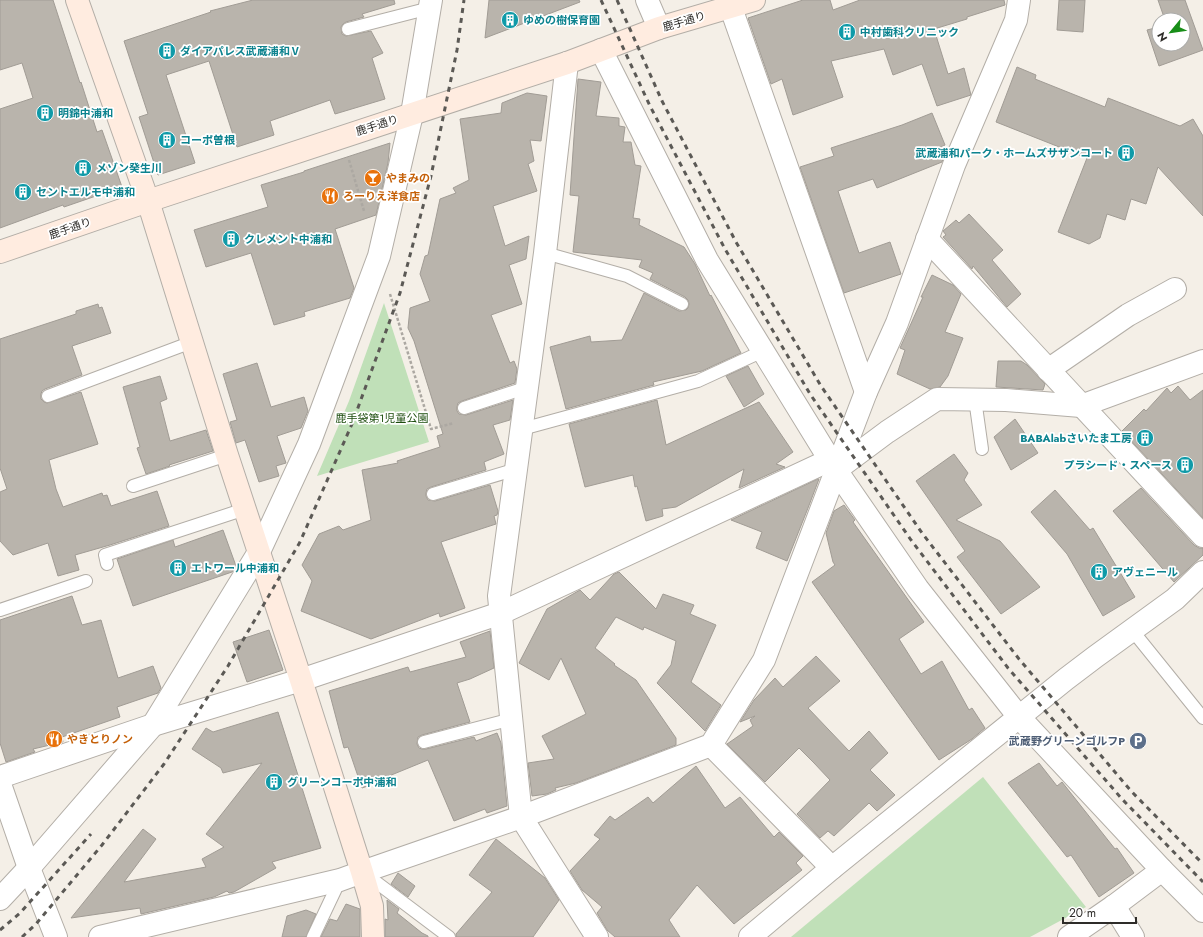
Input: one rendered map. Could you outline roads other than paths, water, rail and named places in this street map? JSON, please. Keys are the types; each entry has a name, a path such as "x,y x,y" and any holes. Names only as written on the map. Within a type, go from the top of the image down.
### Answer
{"street":[{"path":"77,0 148,201 227,455 362,872 372,906 373,937"},
{"path":"647,0 658,28"},
{"name":"鹿手通り","path":"0,252 148,201 567,63 658,28 731,8 754,0"},
{"path":"100,937 340,880 521,817 711,745 764,660 833,465 897,323 954,165 1016,20 1019,0"},
{"path":"0,899 29,868 153,725 259,552 309,444 378,256 412,114 430,4"},
{"path":"731,8 866,392"},
{"path":"601,50 707,260 833,465 918,589 1019,717 1162,870 1203,911"},
{"path":"567,63 528,387 499,596 521,817 597,937"},
{"path":"927,239 1203,536"},
{"path":"1048,370 1128,315 1175,288"},
{"path":"0,777 153,725 301,680 501,613 833,465 937,399 1006,400 1082,406 1203,361"},
{"path":"750,937 832,868 1019,717 1095,657 1175,599 1203,572"},
{"path":"711,745 832,868"},
{"path":"0,784 29,868 56,937"},
{"path":"1069,937 1162,870"},
{"path":"1114,906 1133,937"}],"lane":[{"path":"348,29 430,4"},
{"path":"545,253 627,276 682,304"},
{"path":"48,396 192,342"},
{"path":"522,429 698,381 763,351"},
{"path":"464,408 528,387"},
{"path":"975,399 982,449"},
{"path":"133,486 227,455"},
{"path":"433,494 517,469"},
{"path":"107,564 105,555 245,509"},
{"path":"0,610 86,581"},
{"path":"1132,630 1203,718"},
{"path":"424,742 512,719"},
{"path":"362,872 449,937"},
{"path":"313,937 340,880"}],"railway":[{"path":"22,937 36,924 102,845 164,764 228,666 300,542 352,424 400,293 431,176 457,50 464,0"},
{"path":"601,0 650,106 725,249 810,394 911,540 1008,668 1122,799 1203,882"},
{"path":"617,0 662,101 736,242 821,386 922,533 1019,659 1131,791 1203,864"},
{"path":"0,930 20,913 91,834"}],"place":[{"name":"ゆめの樹保育園","path":"510,20"},
{"name":"中村歯科クリニック","path":"847,32"},
{"name":"ダイアパレス武蔵浦和Ⅴ","path":"167,51"},
{"name":"明錦中浦和","path":"45,113"},
{"name":"コーポ曽根","path":"167,140"},
{"name":"武蔵浦和パーク・ホームズサザンコート","path":"1126,153"},
{"name":"メゾン癸生川","path":"83,168"},
{"name":"やまみの","path":"373,178"},
{"name":"セントエルモ中浦和","path":"23,192"},
{"name":"ろーりえ洋食店","path":"330,196"},
{"name":"クレメント中浦和","path":"231,239"},
{"name":"BABAlabさいたま工房","path":"1145,438"},
{"name":"プラシード・スペース","path":"1185,465"},
{"name":"エトワール中浦和","path":"178,568"},
{"name":"アヴェニール","path":"1099,572"},
{"name":"やきとりノン","path":"54,739"},
{"name":"武蔵野グリーンゴルフP","path":"1138,741"},
{"name":"グリーンコーポ中浦和","path":"274,782"}],"park label":[{"name":"鹿手袋第1児童公園","path":"382,418"}]}
